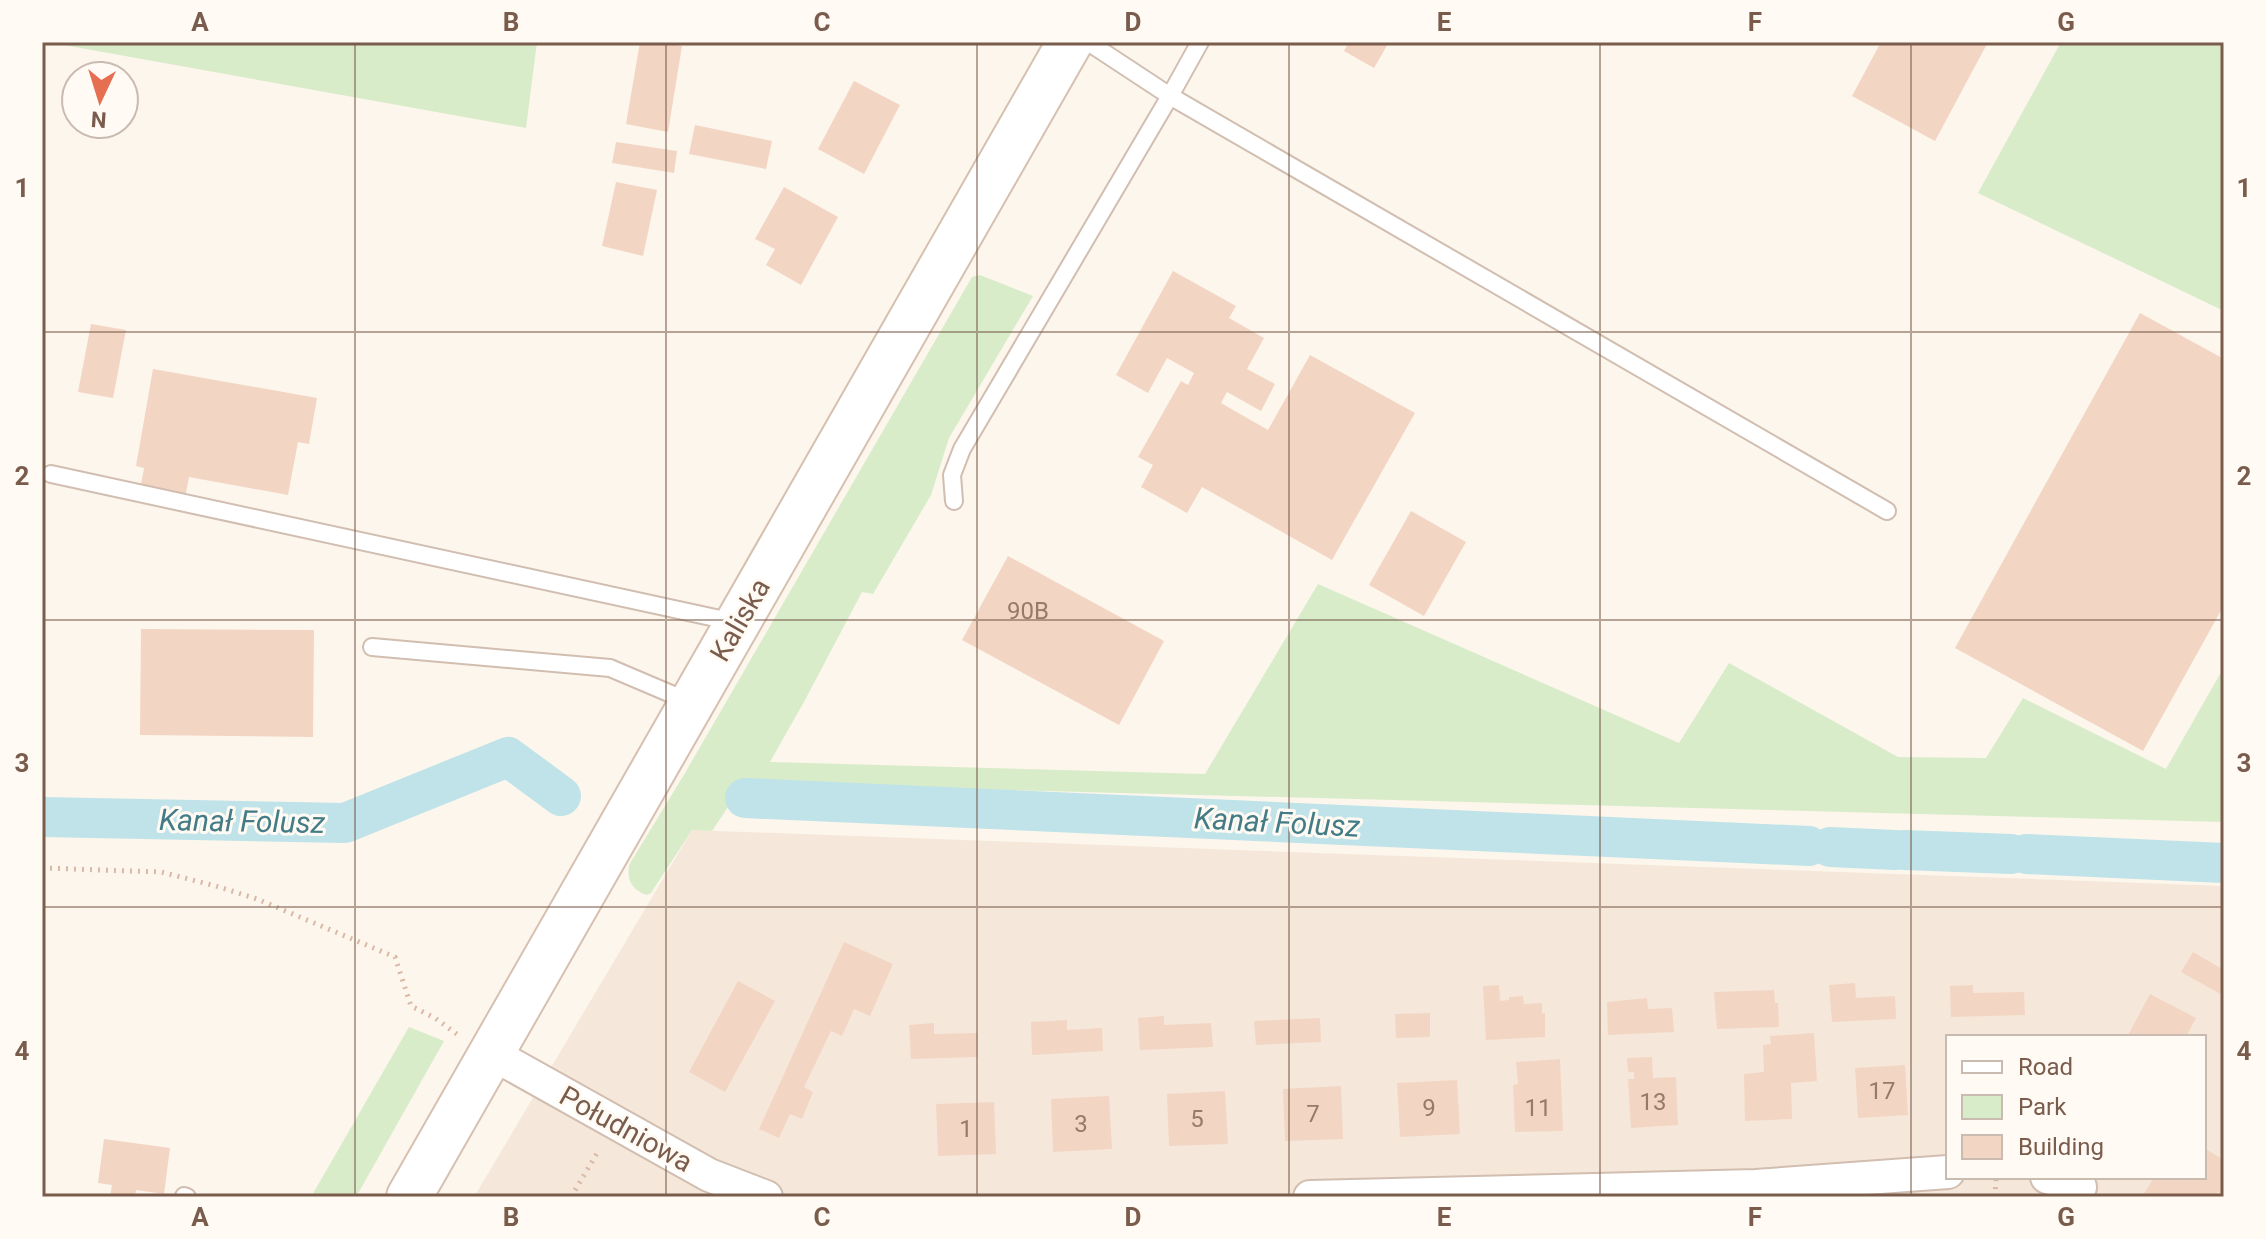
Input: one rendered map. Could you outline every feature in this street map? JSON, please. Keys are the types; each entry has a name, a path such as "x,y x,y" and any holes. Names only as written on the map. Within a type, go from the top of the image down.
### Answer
{"main road":[{"name":"Kaliska","path":"409,1197 1070,42"}],"street":[{"name":"Południowa","path":"491,1053 709,1175 766,1197"},
{"path":"1310,1197 1768,1191 1946,1172"},
{"path":"2051,1179 2077,1192"}],"lane":[{"path":"1088,42 1170,96 1887,511"},
{"path":"954,501 952,475 962,449 1200,42"},
{"path":"51,474 738,623"},
{"path":"372,647 610,668 692,703"}],"path":[{"path":"42,868 161,872 257,899 395,957 411,1006 491,1053"},
{"path":"571,1197 604,1143"}],"shaded area":[{"path":"692,830 2224,886 2224,1197 474,1197"}],"green space":[{"path":"47,42 537,42 526,128"},
{"path":"2061,42 2224,42 2224,311 1978,193"},
{"path":"980,275 1033,296 949,438 931,495 873,594 862,592 770,762 1205,774 1318,584 1679,743 1729,663 1898,757 1986,758 2023,698 2166,769 2224,667 2224,822 744,783 712,831 692,830 651,893 646,895 631,883 629,865 972,277"},
{"path":"409,1027 444,1041 356,1197 311,1197"}],"building":[{"path":"640,42 682,46 668,132 626,124"},
{"path":"1349,42 1389,42 1374,68 1344,51"},
{"path":"1881,42 1988,42 1935,141 1852,96"},
{"path":"854,81 900,105 864,174 818,149"},
{"path":"695,125 772,141 766,169 689,154"},
{"path":"616,142 677,151 674,173 612,163"},
{"path":"616,182 657,190 643,256 602,246"},
{"path":"784,187 838,217 801,285 766,265 775,249 755,239"},
{"path":"1173,271 1236,306 1229,318 1264,338 1247,369 1275,384 1261,411 1227,392 1221,403 1268,430 1310,355 1415,413 1332,560 1202,487 1187,513 1141,487 1153,465 1138,457 1181,381 1188,385 1194,373 1167,358 1148,393 1116,375"},
{"path":"2140,313 2224,359 2224,605 2143,751 1955,648"},
{"path":"91,324 126,330 113,398 78,392"},
{"path":"153,369 317,398 309,444 298,442 288,495 189,477 185,498 140,490 144,468 136,466"},
{"path":"1411,511 1466,542 1424,616 1369,585"},
{"path":"1008,556 1164,641 1119,725 962,640"},
{"path":"141,629 314,630 313,737 140,735"},
{"path":"844,942 893,964 870,1016 854,1009 842,1036 831,1031 804,1087 813,1092 802,1119 790,1114 779,1138 759,1129"},
{"path":"2193,952 2224,970 2224,996 2181,972"},
{"path":"738,981 775,1001 725,1092 689,1072"},
{"path":"1855,983 1856,998 1895,996 1896,1019 1832,1022 1829,985"},
{"path":"1499,985 1500,1001 1523,996 1524,1004 1542,1003 1545,1037 1486,1040 1483,986"},
{"path":"1973,985 1973,993 2024,992 2025,1015 1951,1017 1950,986"},
{"path":"1774,990 1779,1027 1717,1029 1714,992"},
{"path":"2150,994 2196,1018 2187,1035 2128,1035"},
{"path":"1647,998 1648,1009 1672,1008 1674,1032 1608,1035 1607,1002"},
{"path":"1430,1013 1430,1037 1396,1038 1395,1014"},
{"path":"1164,1016 1164,1025 1211,1023 1213,1047 1140,1050 1138,1018"},
{"path":"1320,1018 1321,1042 1256,1045 1254,1021"},
{"path":"1067,1020 1067,1030 1102,1028 1103,1051 1032,1055 1031,1022"},
{"path":"934,1023 934,1034 978,1033 978,1057 911,1059 909,1025"},
{"path":"1814,1033 1817,1081 1791,1083 1792,1119 1745,1121 1744,1074 1764,1072 1763,1045 1771,1044 1770,1036"},
{"path":"1652,1057 1653,1078 1676,1077 1678,1125 1631,1128 1628,1079 1634,1079 1634,1072 1628,1072 1627,1058"},
{"path":"1560,1059 1563,1131 1515,1132 1513,1085 1518,1084 1516,1062"},
{"path":"1905,1065 1908,1115 1858,1118 1855,1068"},
{"path":"1457,1080 1460,1134 1400,1137 1397,1083"},
{"path":"1341,1086 1343,1139 1285,1141 1283,1089"},
{"path":"1225,1091 1228,1144 1169,1146 1167,1094"},
{"path":"1109,1096 1112,1149 1053,1152 1051,1099"},
{"path":"994,1102 996,1154 938,1156 936,1104"},
{"path":"104,1139 170,1148 164,1194 136,1190 135,1197 110,1197 112,1185 98,1183"},
{"path":"2206,1149 2224,1160 2224,1196 2218,1192 2216,1197 2142,1197 2153,1179 2206,1179"}],"waterway":[{"name":"Kanał Folusz","path":"42,817 345,823 508,757 561,796"},
{"name":"Kanał Folusz","path":"745,798 1809,846"},
{"name":"Kanał Folusz","path":"1830,847 1895,850"},
{"name":"Kanał Folusz","path":"1904,850 2011,854"},
{"name":"Kanał Folusz","path":"2026,854 2224,863"}]}
